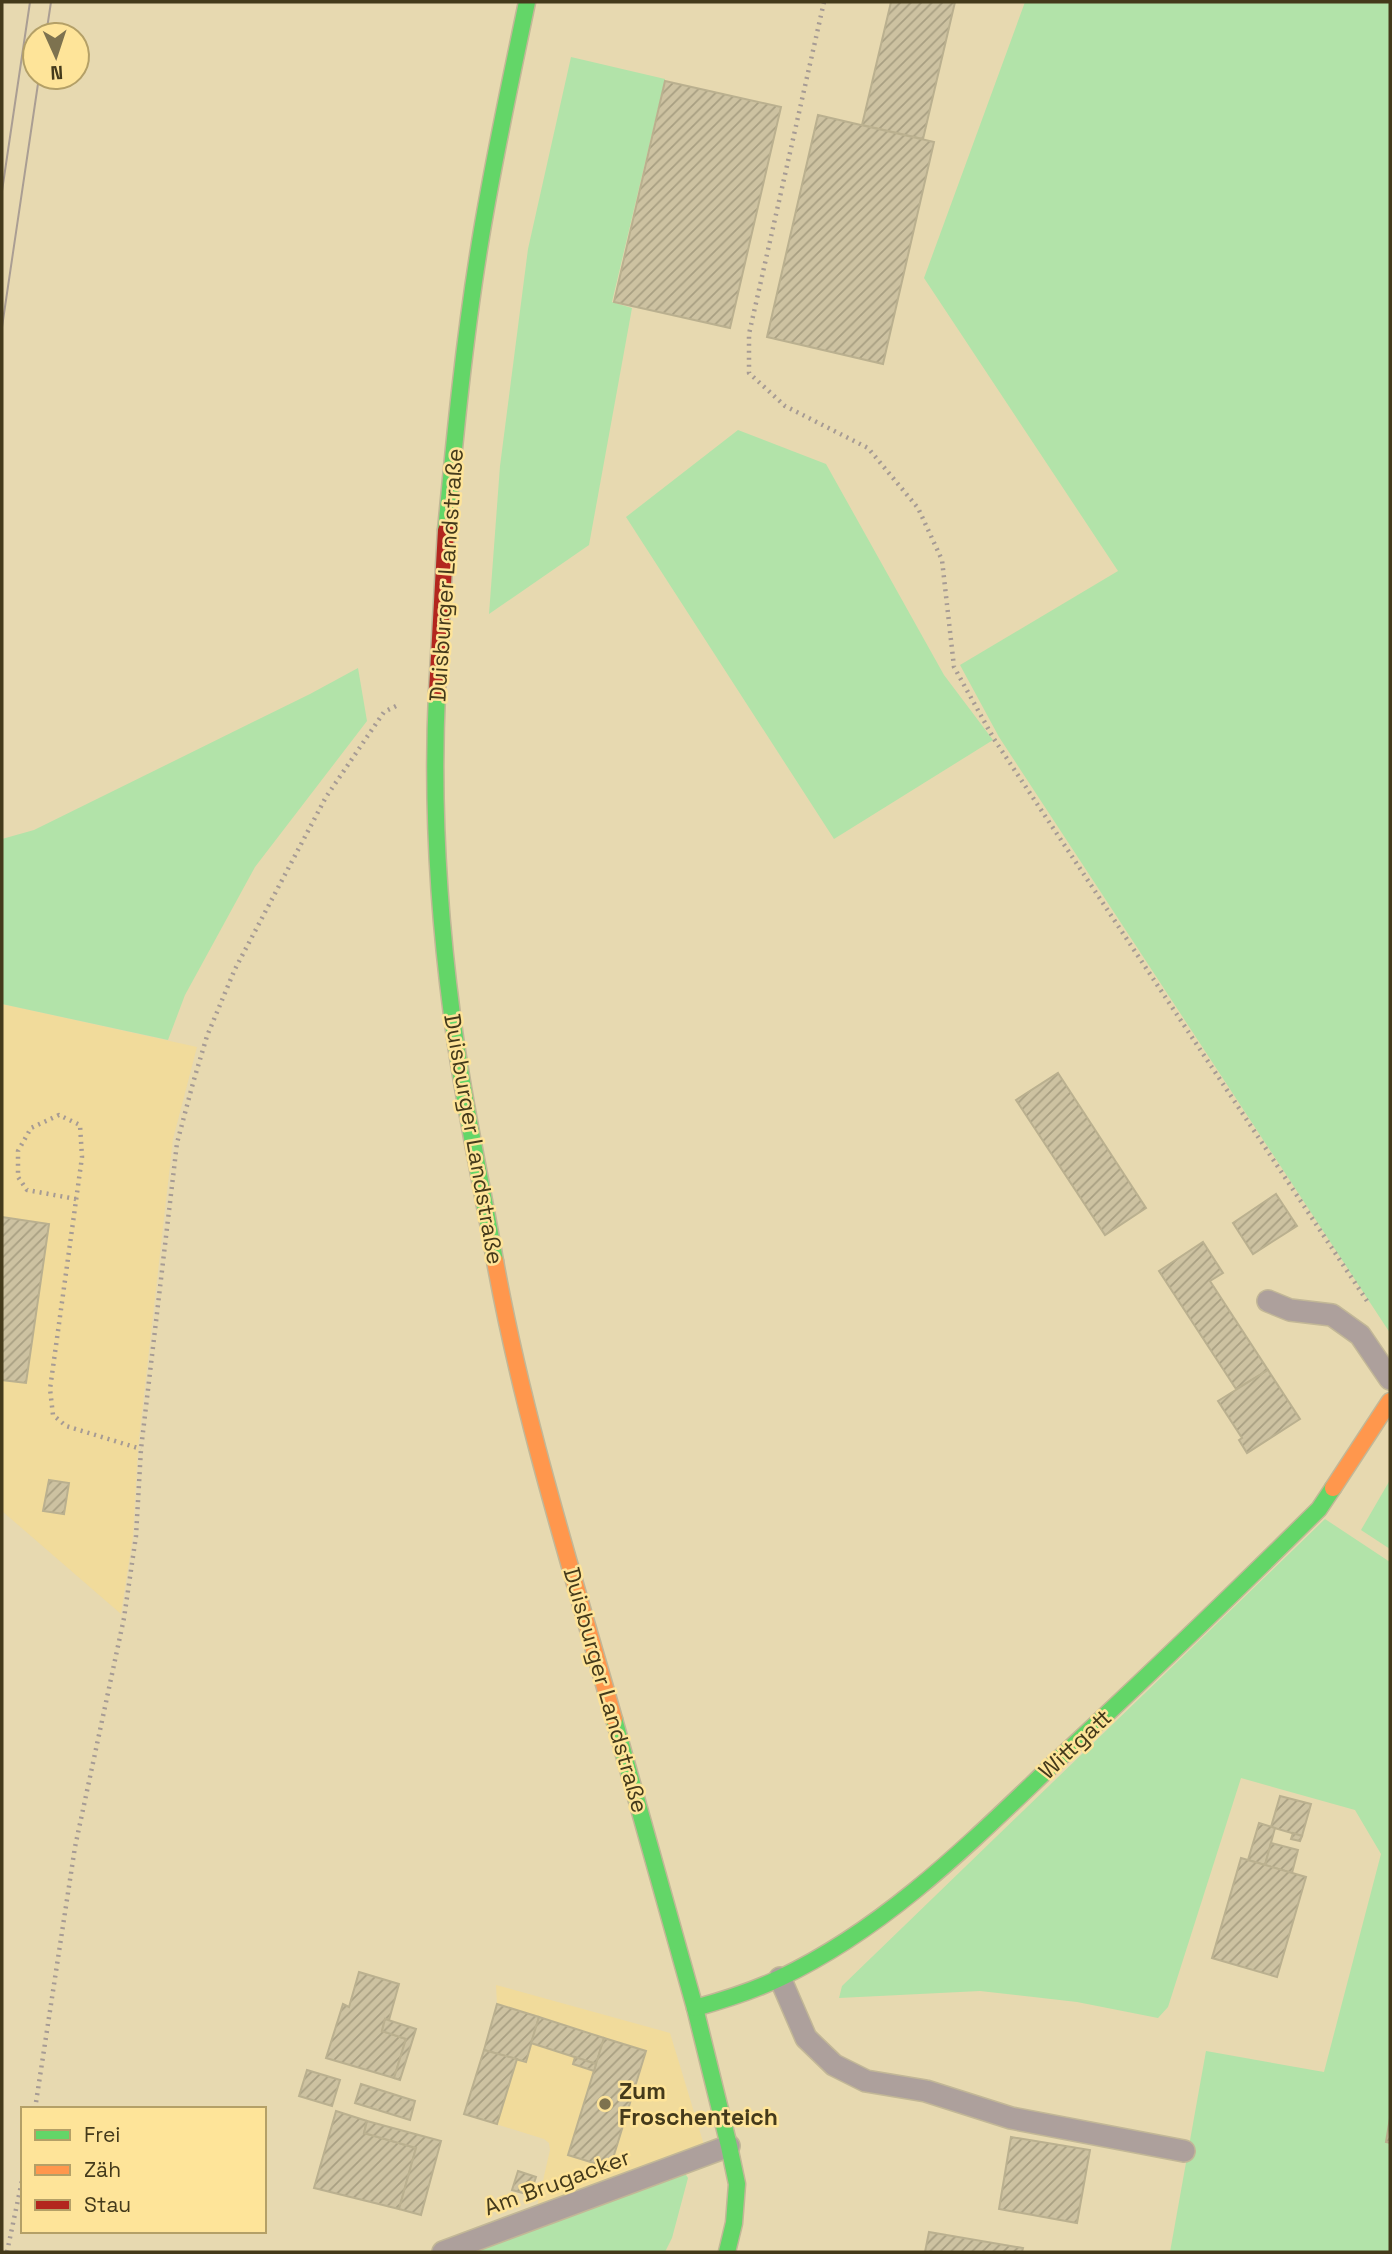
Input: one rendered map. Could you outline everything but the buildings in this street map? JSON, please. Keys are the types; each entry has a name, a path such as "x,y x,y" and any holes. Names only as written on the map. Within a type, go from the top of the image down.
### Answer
{"main road":[{"name":"Duisburger Landstraße","path":"527,2 484,223 459,397 446,544 434,777 452,1016 506,1321 551,1496 695,2008 729,2146 737,2184 734,2223 727,2252"},
{"name":"Wittgatt","path":"695,2008 733,1997 780,1978 840,1944 932,1878 1199,1628 1319,1509 1390,1401"}],"lane":[{"path":"1268,1301 1290,1310 1332,1315 1360,1335 1390,1379"},
{"path":"780,1978 806,2038 834,2065 866,2081 926,2091 1011,2118 1184,2151"},
{"name":"Am Brugacker","path":"443,2252 729,2146"}],"path":[{"path":"824,2 749,334 749,373 785,406 868,448 918,508 942,560 954,667 995,739 1375,1314"},
{"path":"35,2107 75,1847 124,1618 136,1536 141,1449 177,1143 207,1036 235,969 326,797 384,712 404,701 437,698"},
{"path":"76,1199 27,1190 18,1177 18,1151 31,1128 59,1115 80,1125 82,1157 50,1389 53,1415 66,1426 141,1449"},
{"path":"7,2252 21,2186"}],"shaded area":[{"path":"2,1004 197,1047 173,1139 138,1448 133,1536 121,1614 2,1511"},
{"path":"496,1985 670,2033 704,2145 536,2211 550,2150 549,2143 544,2139 464,2114 497,2004"}],"green space":[{"path":"1025,2 1390,2 1390,1333 999,737 960,665 1118,571 924,278"},
{"path":"571,57 665,79 612,302 632,308 589,545 489,614 500,466 528,249"},
{"path":"738,430 826,464 944,675 993,740 834,839 626,517"},
{"path":"358,668 367,721 255,867 185,995 168,1040 2,1004 2,839 34,830"},
{"path":"1390,1480 1390,1549 1361,1530"},
{"path":"1325,1519 1390,1562 1390,2252 1170,2252 1206,2051 1324,2072 1381,1854 1355,1810 1241,1778 1168,2007 1158,2018 1077,2002 980,1991 839,1998 842,1986"},
{"path":"681,2167 688,2178 672,2238 665,2252 455,2252"}],"tram line":[{"path":"2,191 30,2"},
{"path":"48,21 51,2"},
{"path":"2,327 37,91"}],"traffic: fast":[{"path":"446,530 464,354 479,249 527,2"},
{"path":"437,692 436,813 447,975 461,1076 495,1261"},
{"path":"695,2008 780,1978 860,1932 897,1905 1000,1815 1225,1601 1319,1509 1333,1488"},
{"path":"614,1719 695,2008 729,2146 737,2184 734,2223 727,2252"}],"traffic: slow":[{"path":"495,1261 519,1377 614,1719"},
{"path":"1333,1488 1390,1401"}],"traffic: jam":[{"path":"437,692 446,530"}],"place":[{"name":"Zum Froschenteich","path":"605,2104"}]}
